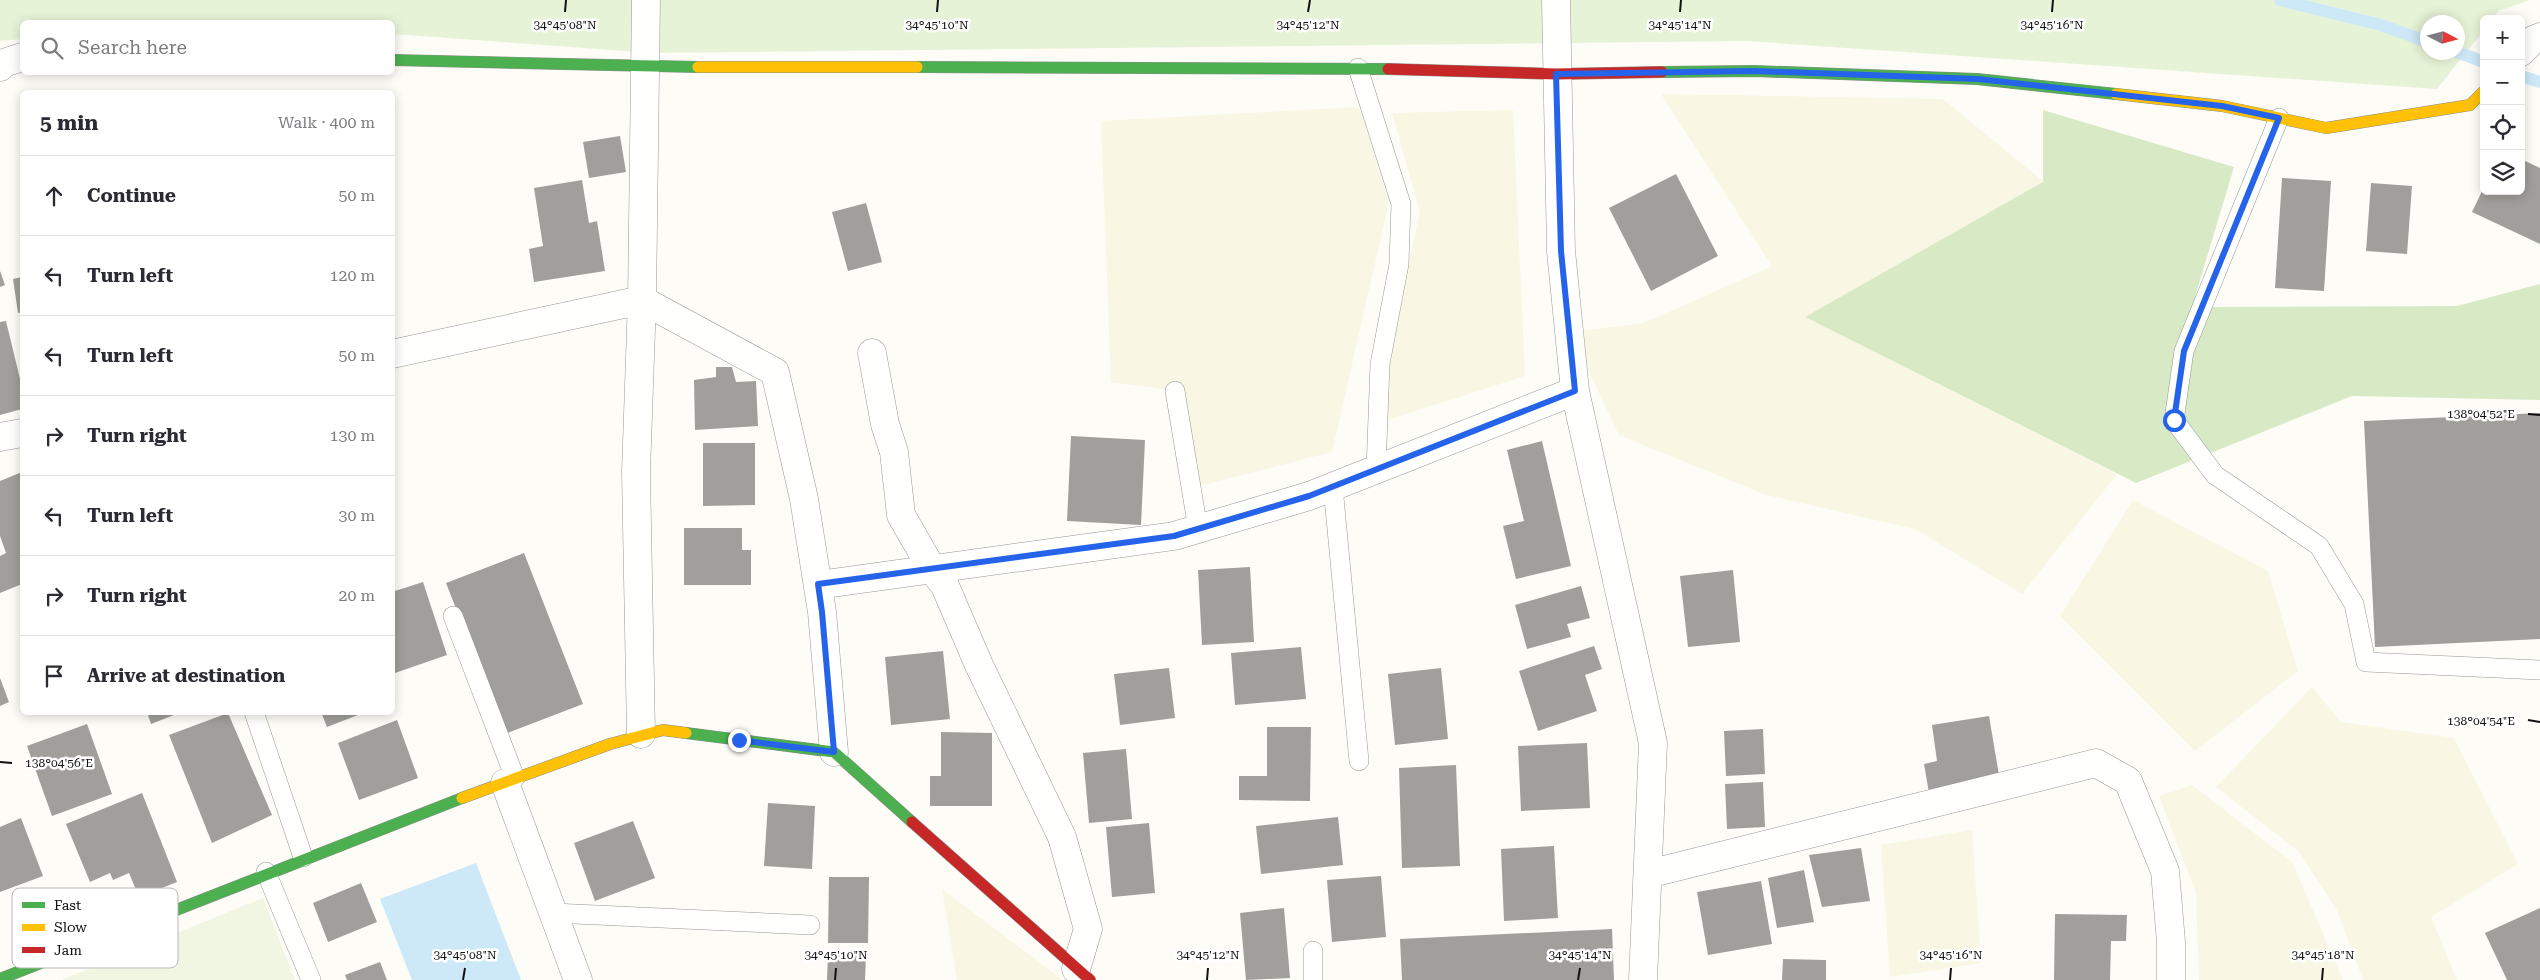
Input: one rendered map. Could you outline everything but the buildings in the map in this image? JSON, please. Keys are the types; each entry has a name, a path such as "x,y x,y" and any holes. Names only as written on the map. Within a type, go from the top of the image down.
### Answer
{"street":[{"path":"641,734 636,472 642,300 646,0"},
{"path":"1556,0 1561,251 1575,391 1653,743 1643,980"},
{"path":"0,67 4,63 20,58"},
{"path":"395,60 646,60 1754,71 1978,79 2222,106 2326,128 2470,104 2480,95"},
{"path":"395,353 642,300 775,372 804,499 818,584 834,752"},
{"path":"872,353 885,424 894,452 902,515 932,570 945,586 979,665 1062,837 1088,929 1083,974"},
{"path":"818,584 1174,536 1309,496 1575,391"},
{"path":"0,438 20,433"},
{"path":"178,907 303,857 510,780 641,734 663,730 834,752 1083,974"},
{"path":"1648,874 2096,762 2128,781 2165,871 2171,942 2171,980"},
{"path":"510,780 552,913 578,980"},
{"path":"0,979 27,968"}],"lane":[{"path":"1358,68 1401,204 1400,264 1380,364 1376,470"},
{"path":"2279,118 2184,351 2174,420 2215,475 2319,546 2354,604 2366,662 2540,670"},
{"path":"1175,391 1198,529"},
{"path":"1332,487 1359,761"},
{"path":"453,616 510,780"},
{"path":"255,715 303,857"},
{"path":"266,872 311,980"},
{"path":"552,913 810,925"},
{"path":"1312,951 1313,980"}],"shaded area":[{"path":"1661,94 1943,99 2044,182 1806,317 2117,474 2022,594 1915,529 1766,495 1619,435 1570,332 1644,323 1772,266"},
{"path":"1359,107 1389,202 1332,452 1196,487 1184,392 1111,382 1101,121"},
{"path":"1513,110 1525,376 1372,425 1420,212 1392,113"},
{"path":"2133,500 2268,571 2298,671 2195,751 2060,616"},
{"path":"2312,687 2341,722 2454,738 2518,864 2431,917 2457,980 2363,980 2337,910 2299,852 2216,787"},
{"path":"2192,785 2292,862 2343,980 2199,980 2196,893 2159,796"},
{"path":"1972,830 1981,963 1890,977 1881,845"},
{"path":"942,889 1063,980 957,980"}],"green space":[{"path":"0,0 2530,0 2498,11 2496,15 2480,15 2480,35 2465,54 2465,15 2420,15 2420,60 2460,60 2437,89 1746,41 653,53 395,34 395,20 20,20 20,39 0,41"},
{"path":"2043,110 2234,167 2192,307 2457,306 2540,284 2540,400 2352,396 2136,483 1805,317 2043,182"},
{"path":"263,898 295,980 62,980 91,968 178,968 178,933"}],"water":[{"path":"476,863 521,980 412,980 380,899"}],"waterway":[{"path":"2280,0 2381,25 2420,39"},
{"path":"2465,55 2480,61"},
{"path":"2525,77 2540,82"}],"traffic: fast":[{"path":"395,60 698,67"},
{"path":"917,67 1388,69"},
{"path":"1662,72 1754,71 1977,79 2116,94"},
{"path":"686,733 834,752 912,822"},
{"path":"178,909 462,798"},
{"path":"0,979 28,968"}],"traffic: slow":[{"path":"698,67 917,67"},
{"path":"2116,94 2222,106 2326,128 2470,105 2480,95"},
{"path":"462,798 610,744 663,730 686,733"}],"traffic: jam":[{"path":"1388,69 1556,74 1662,72"},
{"path":"912,822 1090,980"}],"route":[{"path":"739,740 834,752 818,584 1174,536 1309,496 1575,391 1561,251 1556,74 1754,71 1978,79 2222,106 2279,118 2184,351 2174,420"}]}
